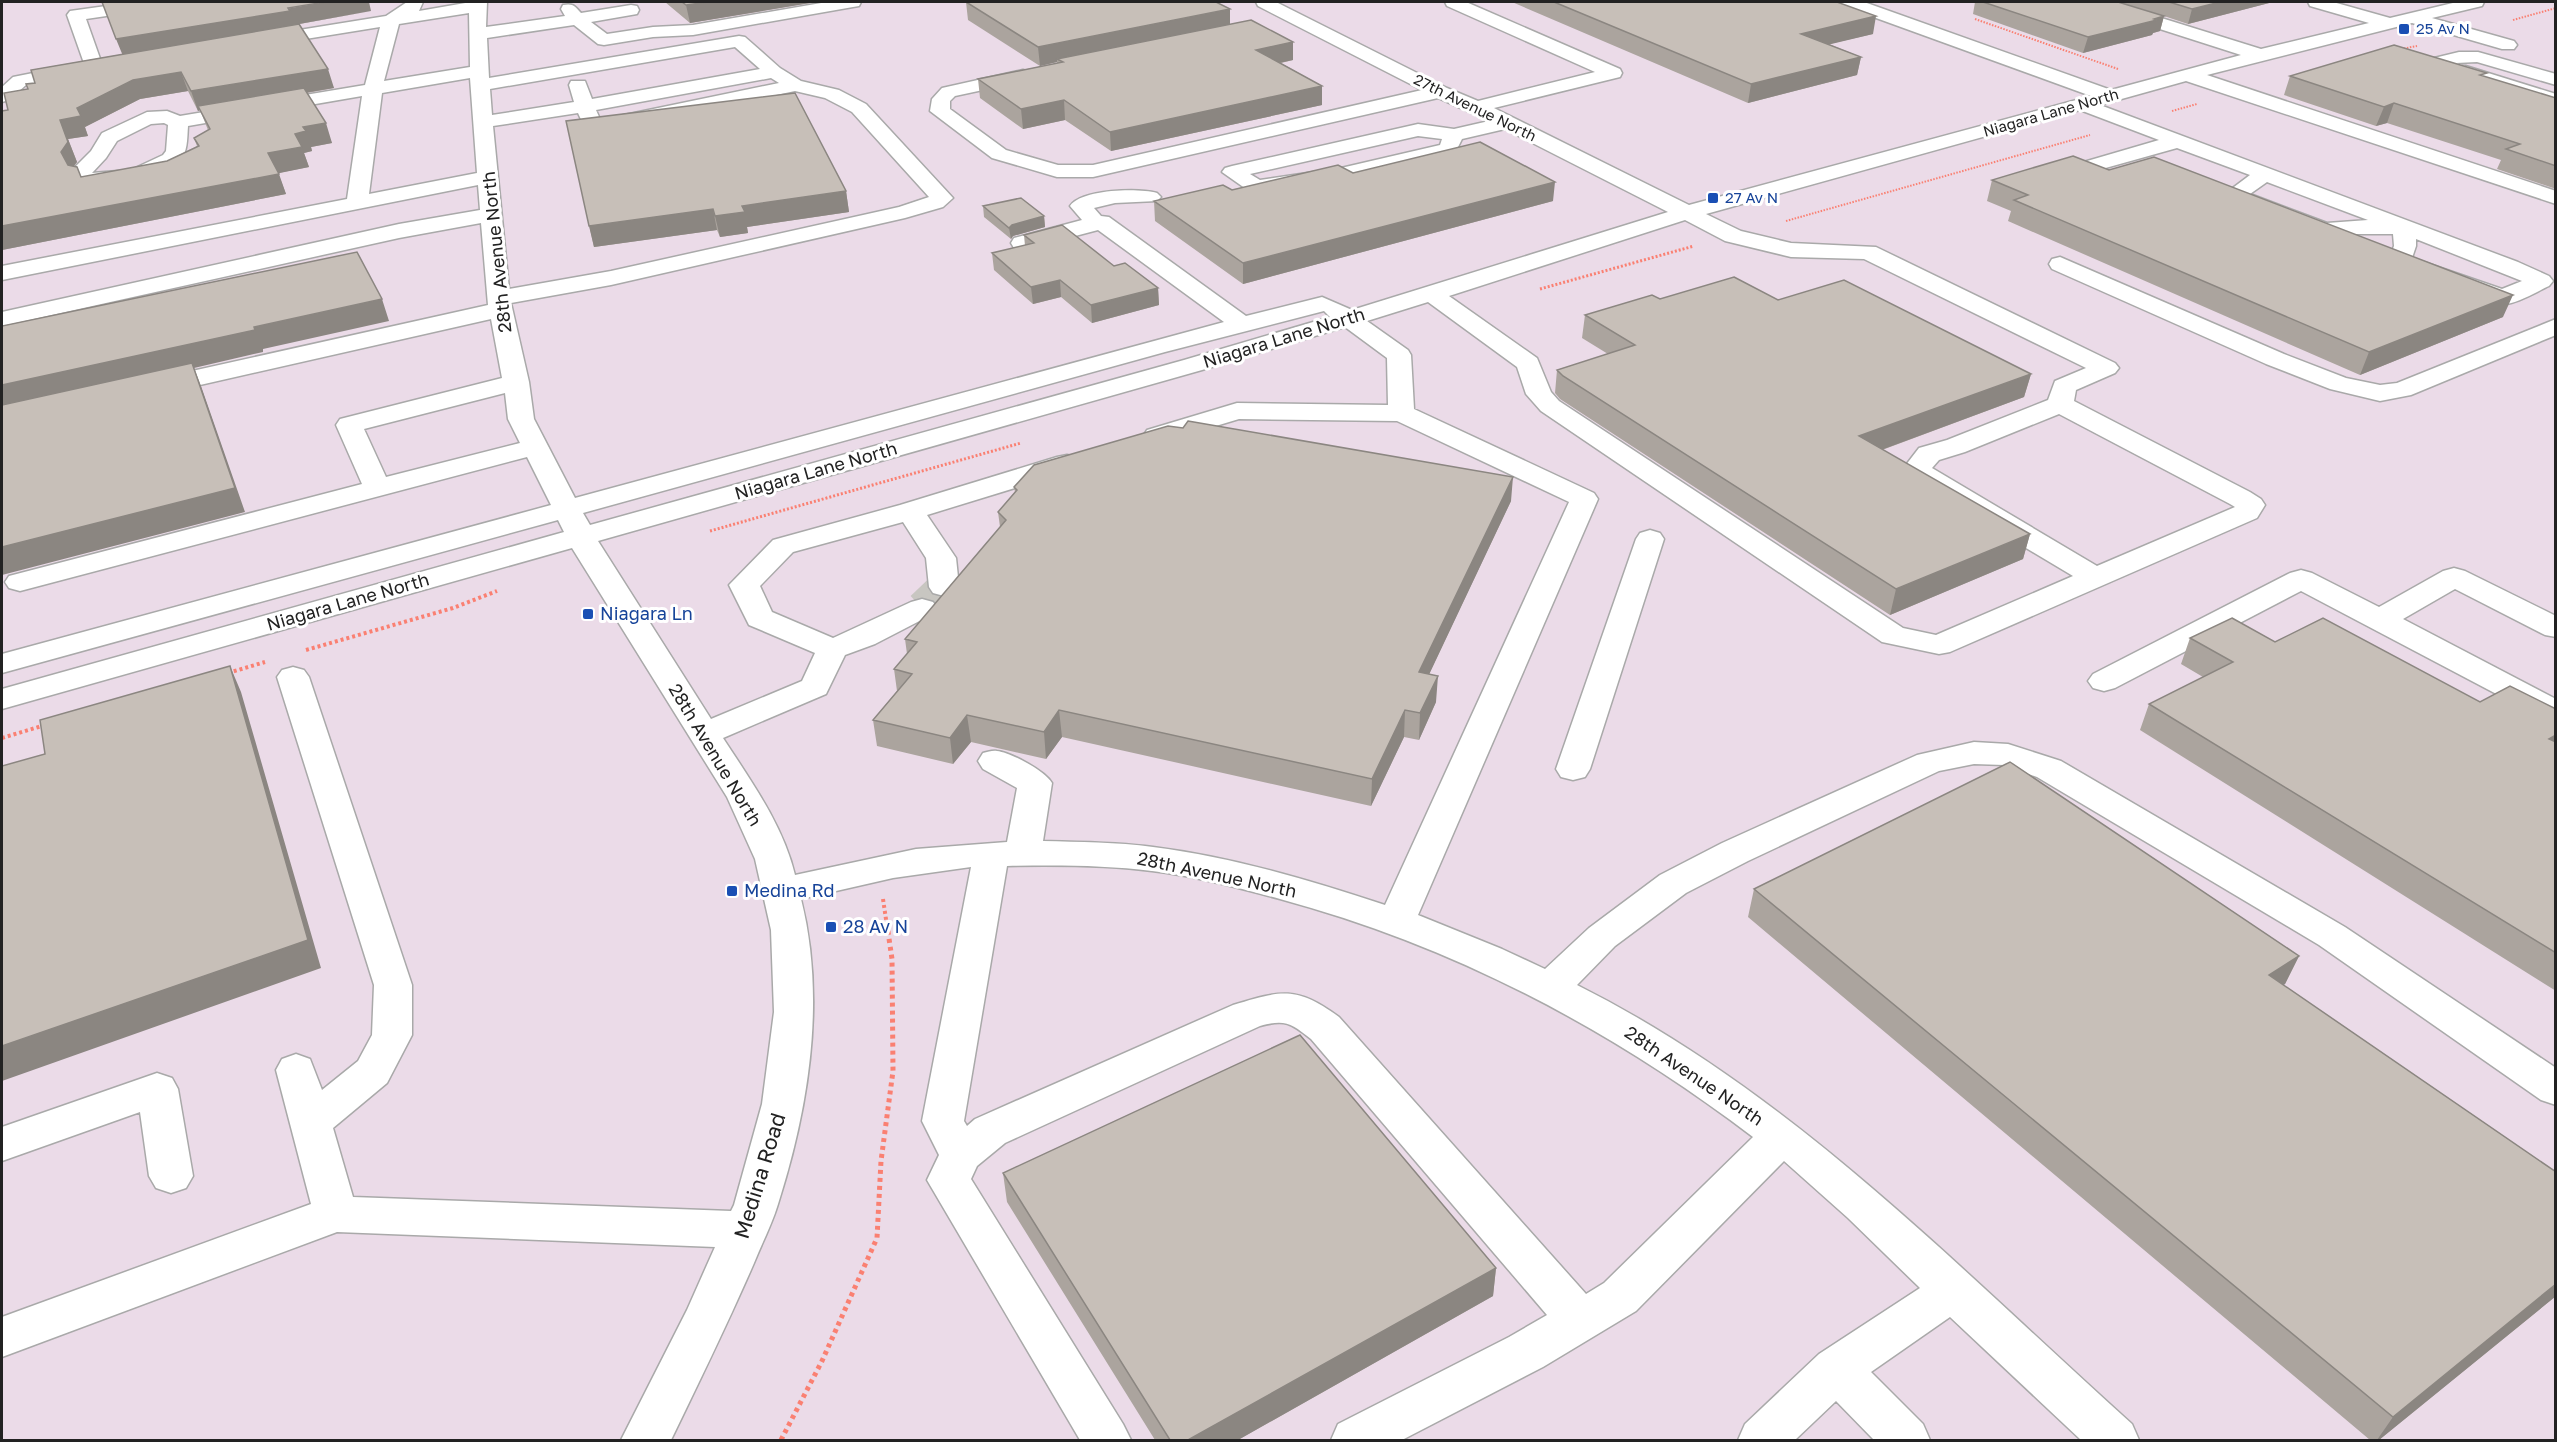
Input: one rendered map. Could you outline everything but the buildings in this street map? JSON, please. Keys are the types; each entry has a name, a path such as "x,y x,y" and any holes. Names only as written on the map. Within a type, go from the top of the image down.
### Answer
{"street":[{"path":"93,68 76,15 167,2"},
{"path":"357,202 373,89 391,20 413,7 415,2"},
{"path":"564,2 577,19 604,40 653,32 693,30 853,2"},
{"path":"1454,2 1613,73 1476,107"},
{"path":"1849,2 2110,96"},
{"path":"2094,2 2260,55"},
{"path":"2316,2 2390,24"},
{"name":"Niagara Lane North","path":"2,664 573,523 1193,365 1431,294 1685,213 2260,55 2476,2"},
{"path":"242,44 479,4"},
{"name":"28th Avenue North","path":"479,4 477,34 499,304 516,382 521,419 592,558 744,797 773,859 782,891 880,869 960,856 1059,853 1156,859 1253,879 1360,909 1465,948 1571,999 1677,1060 1782,1136 1884,1225 2115,1440"},
{"name":"27th Avenue North","path":"1270,5 1299,12 1440,92 1476,107 1733,236 1791,250 1868,252 2106,368 2064,386 2060,404"},
{"path":"477,34 577,19 627,6 653,32"},
{"path":"1266,27 1299,12"},
{"path":"2414,18 2522,49"},
{"path":"129,393 499,304 894,215 942,198 859,108 832,94 795,85 774,72 739,42 573,69 373,89 178,122 166,117 147,118 109,137 99,154 81,171 85,180 136,175 171,159 176,151 178,122"},
{"path":"2556,80 2478,57 2459,57 2436,63 2556,100"},
{"path":"2,96 20,81 116,64"},
{"path":"573,69 592,124 605,126 795,85"},
{"path":"484,122 774,72"},
{"path":"1043,72 949,92 941,99 940,111 999,154 1057,171 1093,171 1440,92"},
{"path":"2187,75 2556,198"},
{"path":"2081,104 2175,142 2404,227 2510,267 2541,281 2504,297 2399,261 2405,246 2404,227"},
{"path":"1454,135 1448,149 1341,174 1256,187 1232,172 1418,130 1454,135 1508,123"},
{"path":"2077,170 2175,142"},
{"path":"2264,175 2237,193 2238,197 2325,230 2341,227 2404,227"},
{"path":"2,273 489,177"},
{"path":"1096,224 1081,206 1103,198 1128,195 1150,197"},
{"path":"2,319 399,231 490,215"},
{"path":"1022,243 1101,222 1243,324"},
{"name":"Niagara Lane North","path":"2,699 573,523 1243,324 1627,230"},
{"path":"2060,264 2275,359 2339,384 2380,393 2402,390 2548,313"},
{"path":"1431,294 1528,363 1539,394 1550,406 1893,635 1939,645 2097,578 2247,512 2251,505 2060,404 1956,446 1929,454 1916,470 2097,578"},
{"path":"2511,294 2548,313"},
{"path":"1326,303 1399,355 1401,413"},
{"path":"377,488 349,425 516,382"},
{"path":"1135,442 1237,411 1401,413 1584,499 1396,922"},
{"path":"20,582 534,447"},
{"path":"922,608 864,638 832,649 760,618 744,585 783,546 910,511 1090,456"},
{"path":"910,511 941,558 944,587"},
{"path":"1573,769 1650,539"},
{"path":"2380,619 2454,577 2556,628"},
{"path":"2104,681 2301,579 2556,712"},
{"path":"705,734 815,687 832,649"},
{"path":"293,677 393,985 392,1035 372,1072 311,1123"},
{"path":"1549,988 1602,937 1673,884 1929,763 1974,753 2008,755 2049,769 2332,936 2556,1089"},
{"path":"960,1155 943,1121 1007,854 1035,783 994,761"},
{"name":"Medina Road","path":"646,1440 707,1318 756,1205 783,1104 794,1012 790,930 782,891"},
{"path":"1106,1440 949,1180 960,1155 990,1131 1247,1015 1275,1007 1301,1010 1325,1028 1580,1320"},
{"path":"296,1070 336,1214"},
{"path":"2,1144 157,1089 171,1176"},
{"path":"1355,1440 1526,1352 1620,1297 1782,1136"},
{"path":"2,1337 336,1214 745,1230"},
{"path":"1762,1440 1836,1369 1953,1290"},
{"path":"1836,1369 1906,1440"}],"path":[{"path":"2510,21 2556,8"},
{"path":"1970,17 2127,72"},
{"path":"2398,50 2420,45"},
{"path":"1538,289 1733,236 2238,92"},
{"path":"703,533 760,519 1031,440"},
{"path":"782,1440 822,1361 877,1238 881,1161 893,1071 892,959 880,869"}],"shaded area":[{"path":"5,2 2555,2 2555,1440 2,1440 2,4"}],"tunnel":[{"path":"922,608 944,587"}],"place":[{"name":"25 Av N","path":"2404,29"},
{"name":"27 Av N","path":"1713,198"},
{"name":"Niagara Ln","path":"588,614"},
{"name":"Medina Rd","path":"732,891"},
{"name":"28 Av N","path":"831,927"}]}
